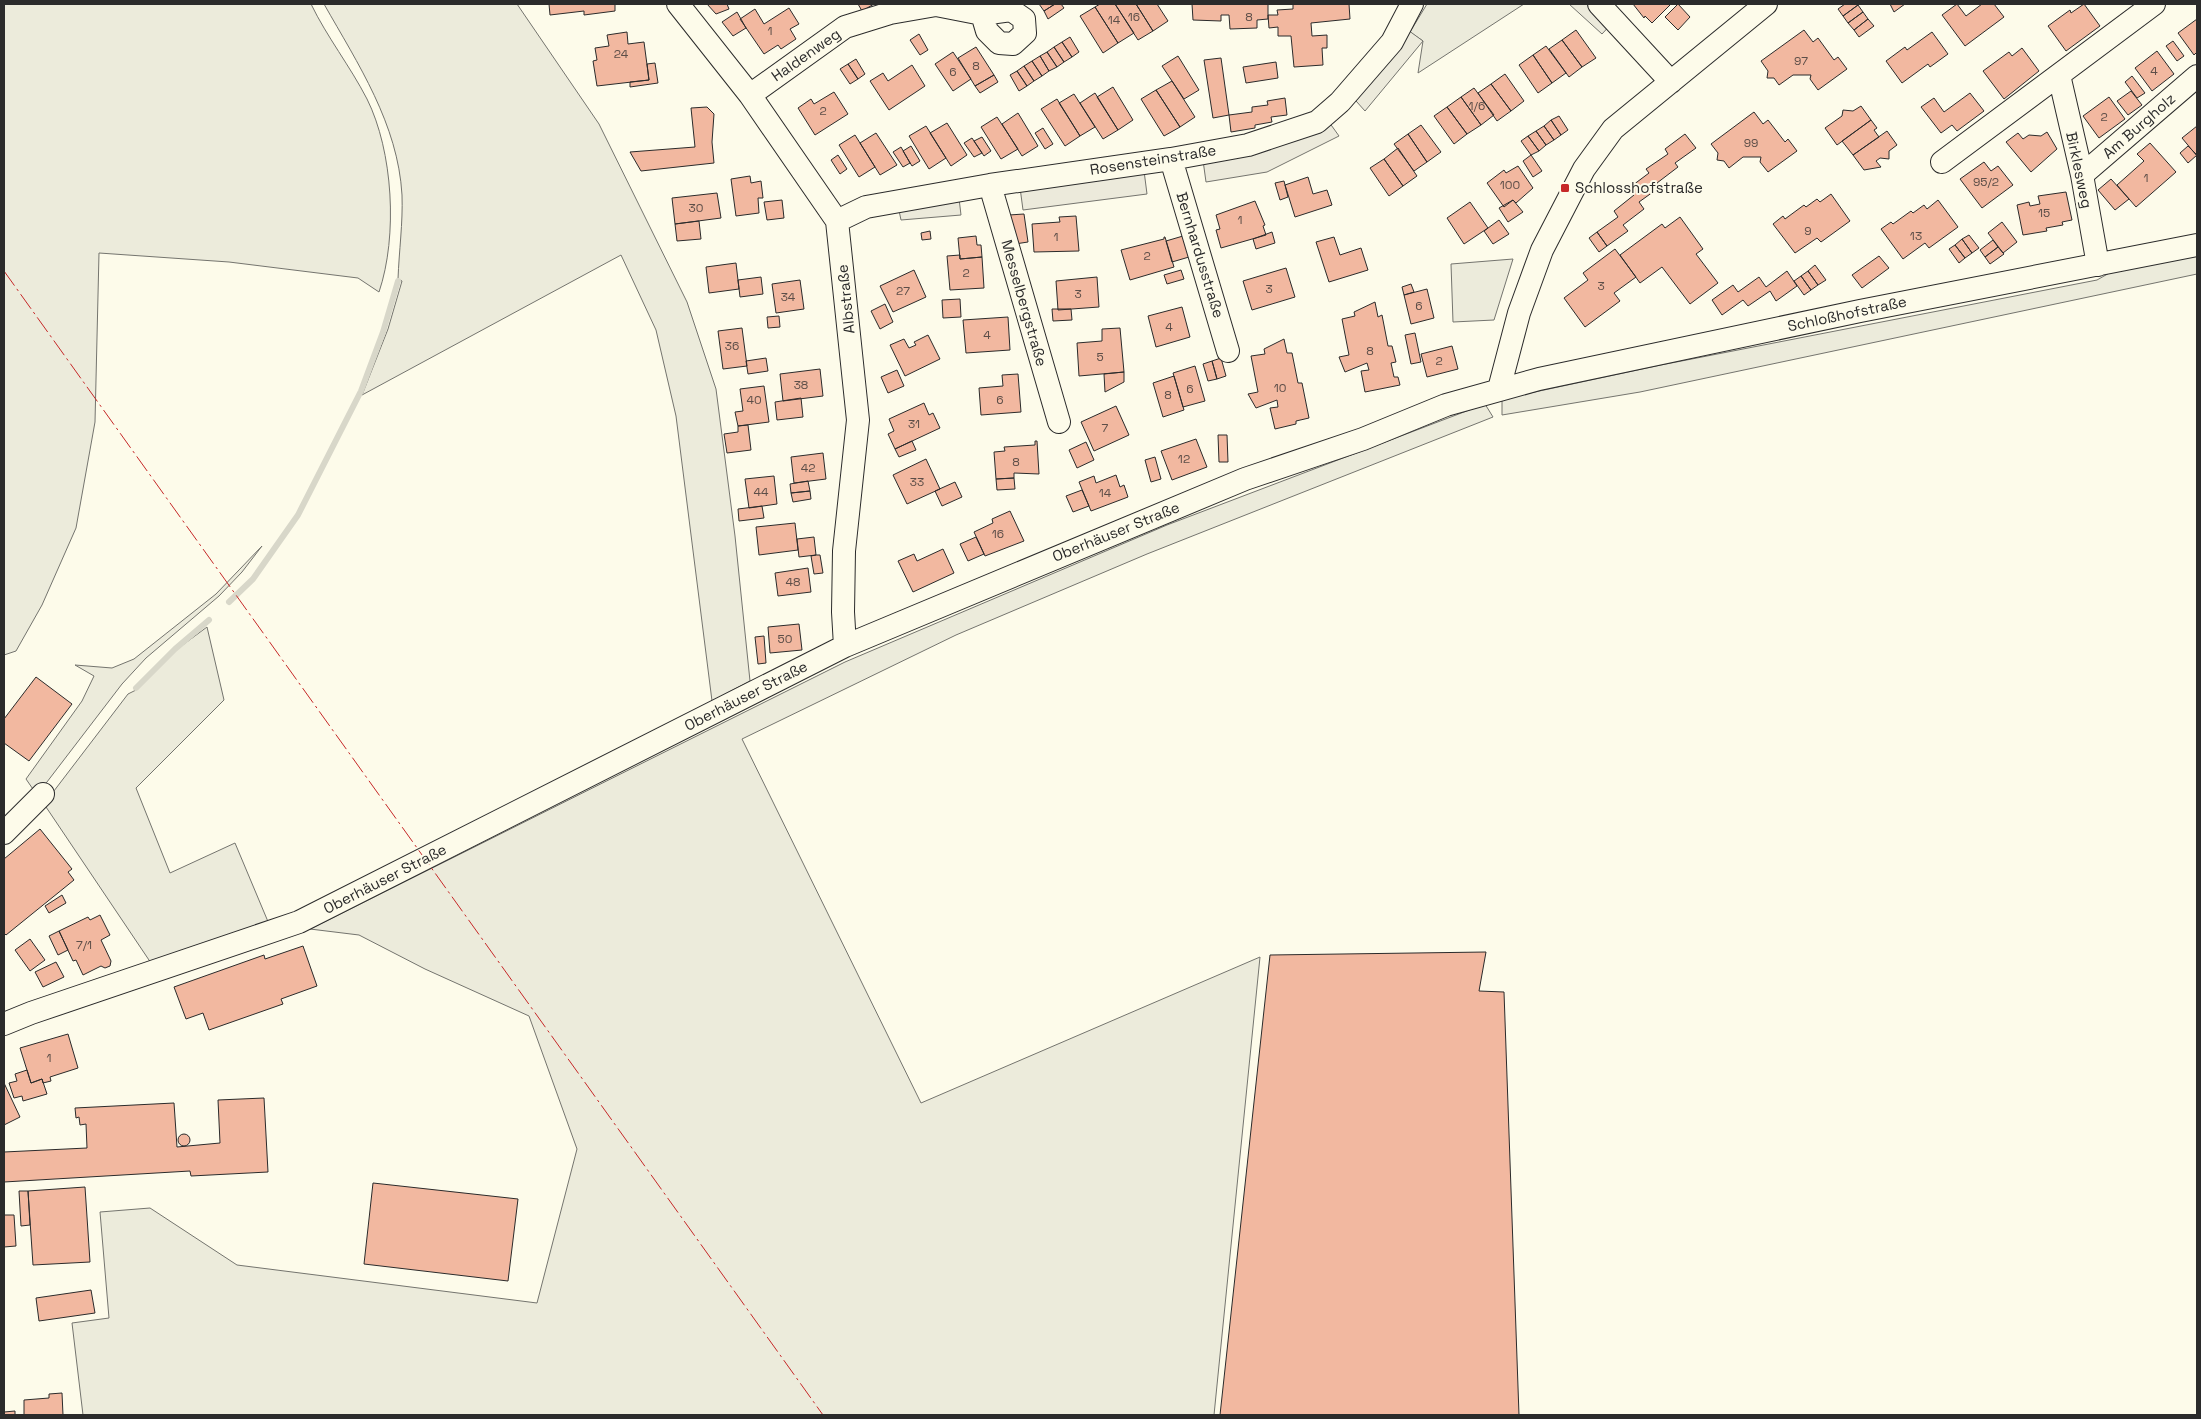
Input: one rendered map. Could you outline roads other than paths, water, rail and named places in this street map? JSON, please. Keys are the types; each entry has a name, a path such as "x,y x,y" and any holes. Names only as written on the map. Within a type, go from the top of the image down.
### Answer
{"street":[{"name":"Albstraße","path":"678,4 750,95 837,221 858,420 844,551 843,612 845,646"},
{"name":"Rosensteinstraße","path":"837,221 866,207 990,184 1171,158 1248,144 1317,122 1340,102 1392,42 1412,4"},
{"path":"1599,4 1671,82"},
{"path":"1499,389 1519,313 1542,250 1584,169 1613,129 1766,4"},
{"path":"1942,162 2154,4"},
{"name":"Haldenweg","path":"750,95 845,27 890,13 936,5 982,14"},
{"name":"Birklesweg","path":"2059,75 2082,175 2098,265"},
{"name":"Am Burgholz","path":"2082,175 2197,76"},
{"name":"Bernhardusstraße","path":"1171,158 1228,351"},
{"name":"Messelbergstraße","path":"990,184 1059,422"},
{"name":"Schloßhofstraße","path":"1499,389 1860,310 2197,245"},
{"name":"Oberhäuser Straße","path":"4,1024 30,1013 299,922 845,646 1245,479 1363,439 1446,405 1499,389"},
{"path":"4,833 43,794"}],"waterway":[{"path":"229,602 253,579 298,515 361,391 383,332 398,281"},
{"path":"136,688 175,649 209,620"}],"place":[{"name":"Schlosshofstraße","path":"1565,188"}]}
